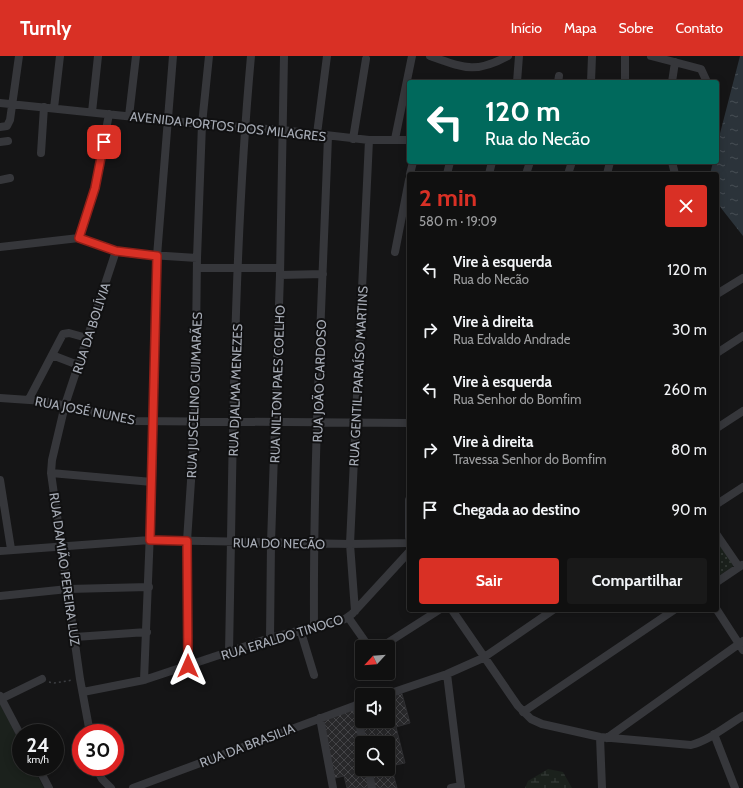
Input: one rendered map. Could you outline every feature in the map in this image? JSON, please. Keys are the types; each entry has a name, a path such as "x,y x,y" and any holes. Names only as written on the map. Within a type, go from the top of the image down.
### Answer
{"street":[{"path":"0,127 9,125 19,56"},
{"path":"54,108 60,56"},
{"path":"92,112 98,56"},
{"path":"128,116 136,56"},
{"path":"144,680 149,586 157,256 173,56"},
{"name":"RUA JUSCELINO GUIMARÃES","path":"188,666 187,541 195,421 197,258 202,124 209,56"},
{"name":"RUA DJALMA MENEZES","path":"229,652 238,268 245,127 251,56"},
{"name":"RUA NILTON PAES COELHO","path":"270,638 271,542 276,422 284,56"},
{"path":"317,134 327,56"},
{"path":"407,80 412,56"},
{"path":"430,56 462,68 471,68 488,66 508,56"},
{"path":"517,80 519,56"},
{"path":"591,80 592,56"},
{"path":"625,56 625,80"},
{"path":"651,56 701,69 706,80"},
{"path":"353,139 366,59"},
{"path":"672,80 675,62"},
{"path":"395,139 407,80"},
{"name":"AVENIDA PORTOS DOS MILAGRES","path":"0,103 202,124 282,130 353,139 407,140"},
{"path":"41,153 44,107"},
{"path":"79,238 95,188 109,114"},
{"name":"RUA JOÃO CARDOSO","path":"314,626 314,543 317,423 328,136"},
{"name":"RUA GENTIL PARAÍSO MARTINS","path":"355,611 350,544 369,140"},
{"path":"0,180 10,178"},
{"path":"395,252 407,190"},
{"path":"0,247 79,238 116,251 157,256 197,258"},
{"name":"RUA DA BOLÍVIA","path":"65,405 116,251"},
{"path":"197,268 238,268 323,274"},
{"path":"719,293 743,278"},
{"path":"29,399 64,333 88,338"},
{"path":"719,352 743,336"},
{"path":"52,355 78,365"},
{"name":"RUA JOSÉ NUNES","path":"0,398 29,399 65,405 122,419 153,422 234,421 407,423"},
{"name":"RUA DAMIÃO PEREIRA LUZ","path":"65,405 52,460 52,473 80,679 88,724"},
{"path":"719,427 743,411"},
{"path":"52,473 152,482"},
{"path":"0,480 11,549"},
{"path":"719,503 743,487"},
{"path":"719,538 741,566 719,581"},
{"name":"RUA DO NECÃO","path":"0,551 62,545 150,540 350,544 407,543"},
{"name":"RUA ERALDO TINOCO","path":"83,692 144,680 270,638 348,617 407,554"},
{"path":"0,596 68,589 149,586"},
{"path":"391,640 436,612"},
{"path":"453,612 523,712 542,724 603,738 683,745 698,743 743,716"},
{"path":"395,692 447,674 484,658 551,612"},
{"path":"523,712 671,612"},
{"path":"603,738 742,645 718,612"},
{"path":"348,617 364,640"},
{"path":"300,629 314,675"},
{"path":"75,638 147,632"},
{"path":"447,674 461,787 451,788"},
{"path":"15,724 1,697 42,679"},
{"name":"RUA DA BRASILIA","path":"133,788 355,705"},
{"path":"320,718 333,788"},
{"path":"714,734 735,788"},
{"path":"602,788 603,738"},
{"path":"43,776 49,788"},
{"path":"100,776 111,788"},
{"path":"369,776 372,788"}],"path":[{"path":"42,679 54,683 80,679"}],"green space":[{"path":"719,541 735,565 719,576"},
{"path":"0,704 12,727 12,776 38,776 44,788 0,788"},
{"path":"548,769 563,772 572,788 525,788 528,781"}],"water":[{"path":"740,56 743,56 743,236 719,204 719,172 710,172 712,164 719,164 719,137"}],"building":[{"path":"401,690 410,723 396,727 405,763 395,765 395,736 355,736 355,776 394,776 397,788 347,788 344,776 331,779 320,718 355,707 355,728 395,728 395,692"}],"route":[{"path":"104,142 95,188 79,238 86,239 116,251 157,256 150,540 187,541 188,666"}]}
